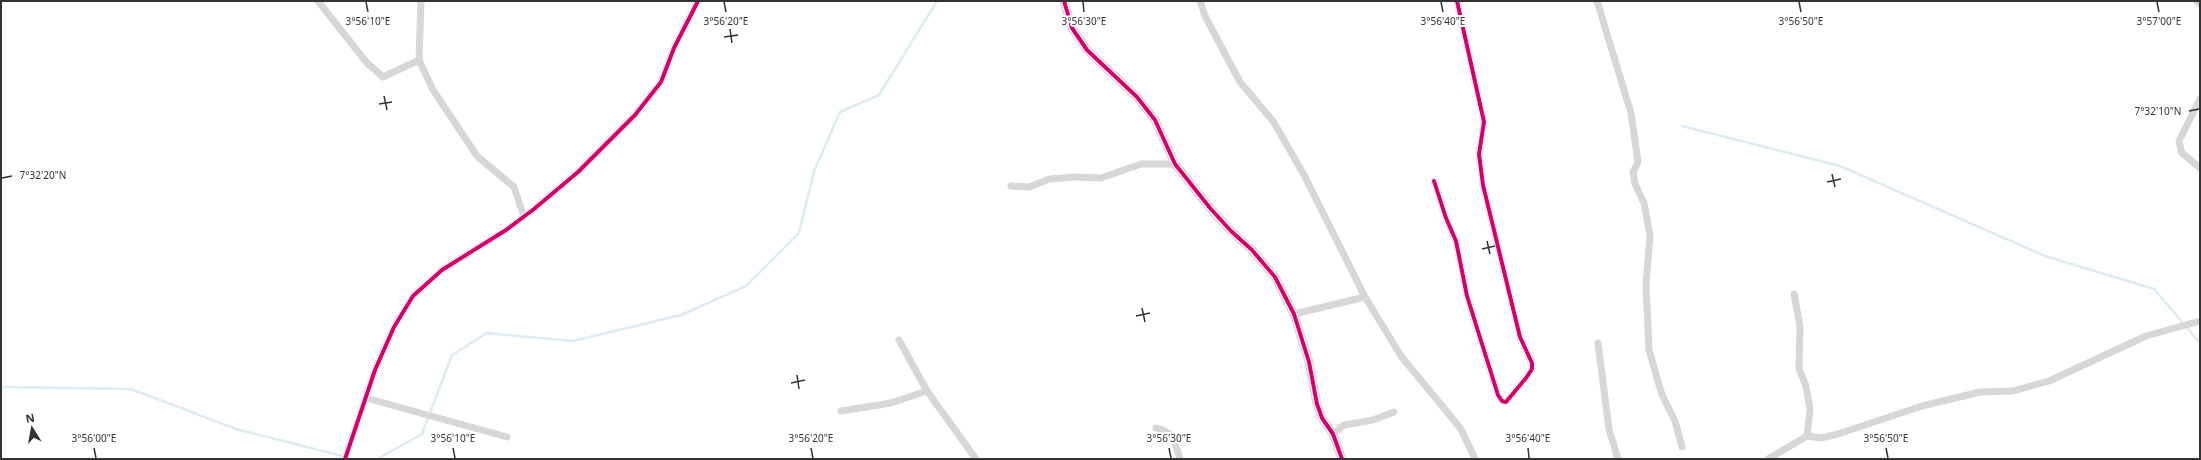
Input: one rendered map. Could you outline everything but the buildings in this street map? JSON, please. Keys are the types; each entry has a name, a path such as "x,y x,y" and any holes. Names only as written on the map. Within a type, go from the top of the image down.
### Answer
{"street":[{"path":"318,1 367,63 383,77 419,60"},
{"path":"421,1 419,60 433,90 477,156 514,187 524,217"},
{"path":"345,459 366,398 394,327 413,296 442,270 524,217 578,172 635,115 660,82 674,48 698,1"},
{"path":"1064,1 1072,28 1087,50 1124,82 1149,112 1163,134 1175,164 1210,208 1265,264 1294,314 1309,362 1317,404 1322,418 1333,434 1342,459"},
{"path":"1200,1 1205,16 1240,82 1273,121 1300,168 1365,297 1401,356 1461,429 1475,459"},
{"path":"1434,181 1446,218 1456,240 1461,261 1466,296 1478,336 1498,395 1502,401 1506,402 1526,378 1532,369 1532,364 1520,337 1483,185 1479,154 1484,122 1457,1"},
{"path":"1597,1 1631,113 1638,162 1634,172 1635,184 1644,203 1650,235 1646,285 1649,350 1662,394 1675,421 1682,447"},
{"path":"2197,1 2200,4"},
{"path":"2200,99 2179,141 2182,153 2200,168"},
{"path":"1011,186 1029,187 1050,179 1076,177 1101,178 1141,164 1175,164"},
{"path":"1794,294 1800,326 1798,369 1806,386 1810,409 1807,436"},
{"path":"1294,314 1365,297"},
{"path":"1768,459 1807,436 1821,438 1838,434 1922,406 1980,392 2013,391 2049,381 2146,336 2200,321"},
{"path":"899,340 927,391 976,459"},
{"path":"1598,343 1609,429 1618,459"},
{"path":"841,411 891,403 927,391"},
{"path":"366,398 507,437"},
{"path":"1333,434 1344,425 1373,420 1394,412"},
{"path":"1156,428 1166,429 1172,435 1180,459"}],"waterway":[{"path":"377,459 422,434 452,355 487,333 573,341 681,315 746,286 799,233 814,171 840,112 879,95 937,1"},
{"path":"1682,126 1840,166 2045,256 2154,289 2200,343"},
{"path":"1,387 131,389 236,429 346,457"}],"cycle path":[{"path":"345,459 375,370 394,327 413,296 442,270 506,230 534,209 578,172 635,115 661,82 674,48 698,1"},
{"path":"1064,1 1072,28 1087,50 1137,97 1155,120 1175,164 1210,208 1231,231 1252,250 1275,277 1294,314 1309,362 1317,404 1322,418 1333,434 1342,459"},
{"path":"1434,181 1446,218 1456,241 1467,296 1498,395 1502,401 1506,402 1526,378 1532,369 1532,363 1520,337 1483,185 1479,154 1484,122 1457,1"}]}
